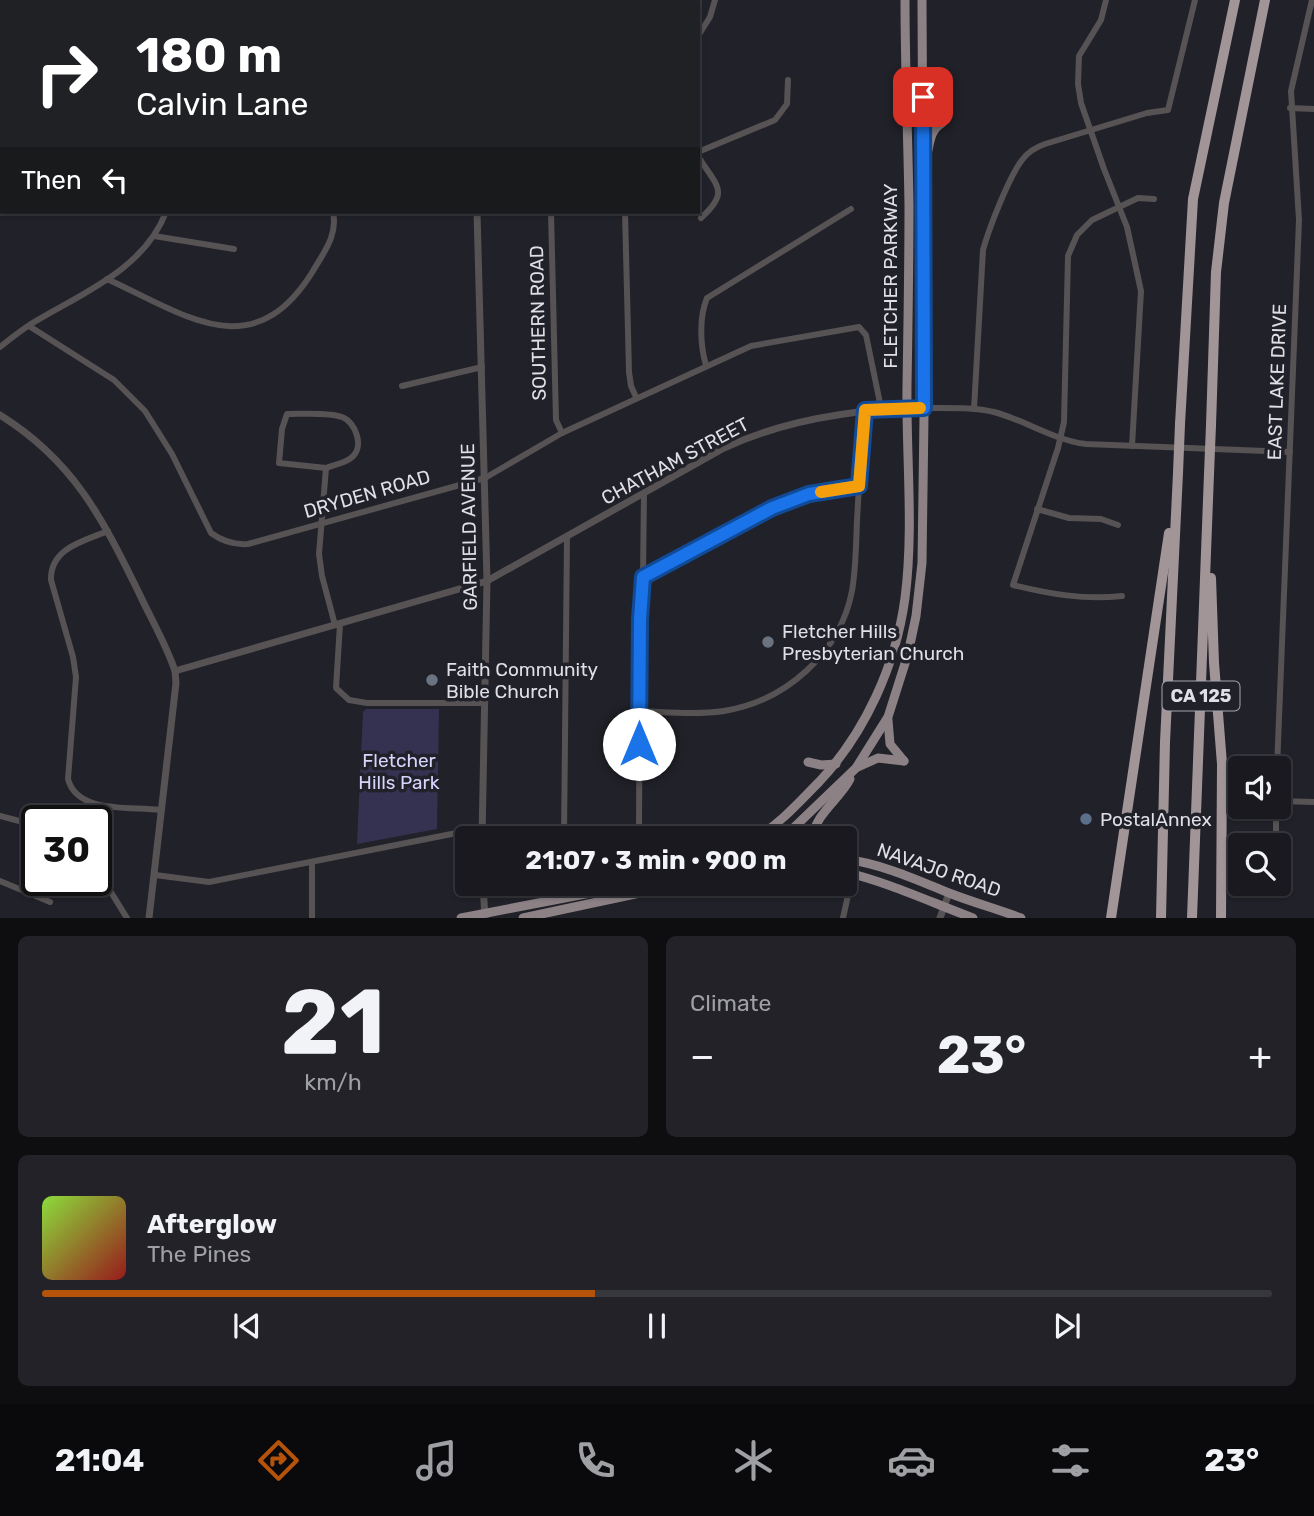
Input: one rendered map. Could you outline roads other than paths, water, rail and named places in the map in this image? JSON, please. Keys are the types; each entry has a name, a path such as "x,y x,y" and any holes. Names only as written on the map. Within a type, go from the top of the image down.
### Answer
{"highway":[{"name":"CA 125","path":"1161,918 1165,742 1193,199 1235,0"},
{"name":"CA 125","path":"1192,918 1216,272 1224,203 1265,0"},
{"path":"1111,918 1178,477"},
{"path":"1207,510 1222,764 1221,918"}],"main road":[{"name":"FLETCHER PARKWAY","path":"776,826 836,764 877,694 895,642 905,599 908,557 906,408 909,209 905,0"},
{"name":"FLETCHER PARKWAY","path":"798,826 856,768 888,717 908,654 916,616 922,563 924,408 922,0"},
{"path":"923,170 931,136 942,123"},
{"path":"816,826 822,815 844,791 856,768 878,758 904,761 890,744 888,717"},
{"path":"807,762 836,764"},
{"name":"NAVAJO ROAD","path":"857,861 915,878 1021,918"},
{"name":"NAVAJO ROAD","path":"857,876 914,893 973,918"},
{"path":"461,918 577,896"},
{"path":"523,918 627,896"},
{"path":"540,915 541,911 559,907 562,899"}],"street":[{"path":"700,33 710,17 715,0"},
{"path":"1106,0 1101,20 1082,49 1078,61 1078,84 1081,103 1119,205 1141,291 1132,446"},
{"path":"974,409 981,263 989,230 1019,164 1034,149 1056,141 1147,113 1168,110 1195,0"},
{"name":"EAST LAKE DRIVE","path":"1277,756 1299,220 1290,108 1291,90 1312,0"},
{"path":"700,153 775,120 787,104 788,80"},
{"path":"1290,108 1314,108"},
{"path":"700,157 719,194 716,205 701,218"},
{"path":"1122,596 1056,596 1013,585 1065,422 1068,256 1072,244 1084,226 1119,205 1138,198 1154,199"},
{"path":"705,365 702,310 707,298 851,209"},
{"path":"0,347 131,262 154,236 165,214"},
{"path":"107,279 207,324 234,327 255,323 282,309 302,289 332,237 335,227 333,214"},
{"name":"GARFIELD AVENUE","path":"477,214 487,581 482,826"},
{"name":"SOUTHERN ROAD","path":"551,214 556,419 562,433"},
{"path":"625,214 629,372 636,397"},
{"path":"154,236 234,249"},
{"name":"DRYDEN ROAD","path":"29,326 114,380 145,411 166,443 211,533 233,544 248,544 485,478 562,433 751,346 853,327 861,328 866,335 881,408"},
{"path":"402,386 482,366"},
{"name":"CHATHAM STREET","path":"174,671 487,581 724,448 750,436 792,423 881,408 974,409 996,413 1060,438 1086,444 1290,452"},
{"path":"639,711 702,713 744,707 775,694 812,666 832,641 849,602 855,572 865,410"},
{"path":"287,414 341,416 352,422 359,447 353,457 326,468 279,463 282,429 287,414"},
{"path":"0,415 18,426 57,460 89,499 108,531 171,659 176,683 149,918"},
{"path":"326,468 319,562 338,624 337,688 349,700 367,703 484,703"},
{"path":"643,577 772,508 809,494 859,486"},
{"path":"639,826 640,619 644,493"},
{"path":"1037,509 1081,520 1101,519 1118,525"},
{"path":"108,531 66,549 58,556 52,570 51,580 76,677 68,779 75,794 87,803 160,810"},
{"path":"564,826 567,537"},
{"path":"1291,801 1314,802"},
{"path":"0,816 21,823"},
{"path":"155,876 209,882 455,833"},
{"path":"312,862 312,918"},
{"path":"0,881 50,902"},
{"path":"940,918 949,893"},
{"path":"112,894 127,918"},
{"path":"484,896 485,915"},
{"path":"843,918 845,896"}],"place":[{"name":"Fletcher Hills Presbyterian Church","path":"768,642"},
{"name":"Faith Community Bible Church","path":"432,680"},
{"name":"PostalAnnex","path":"1086,819"}],"park label":[{"name":"Fletcher Hills Park","path":"399,771"}]}
